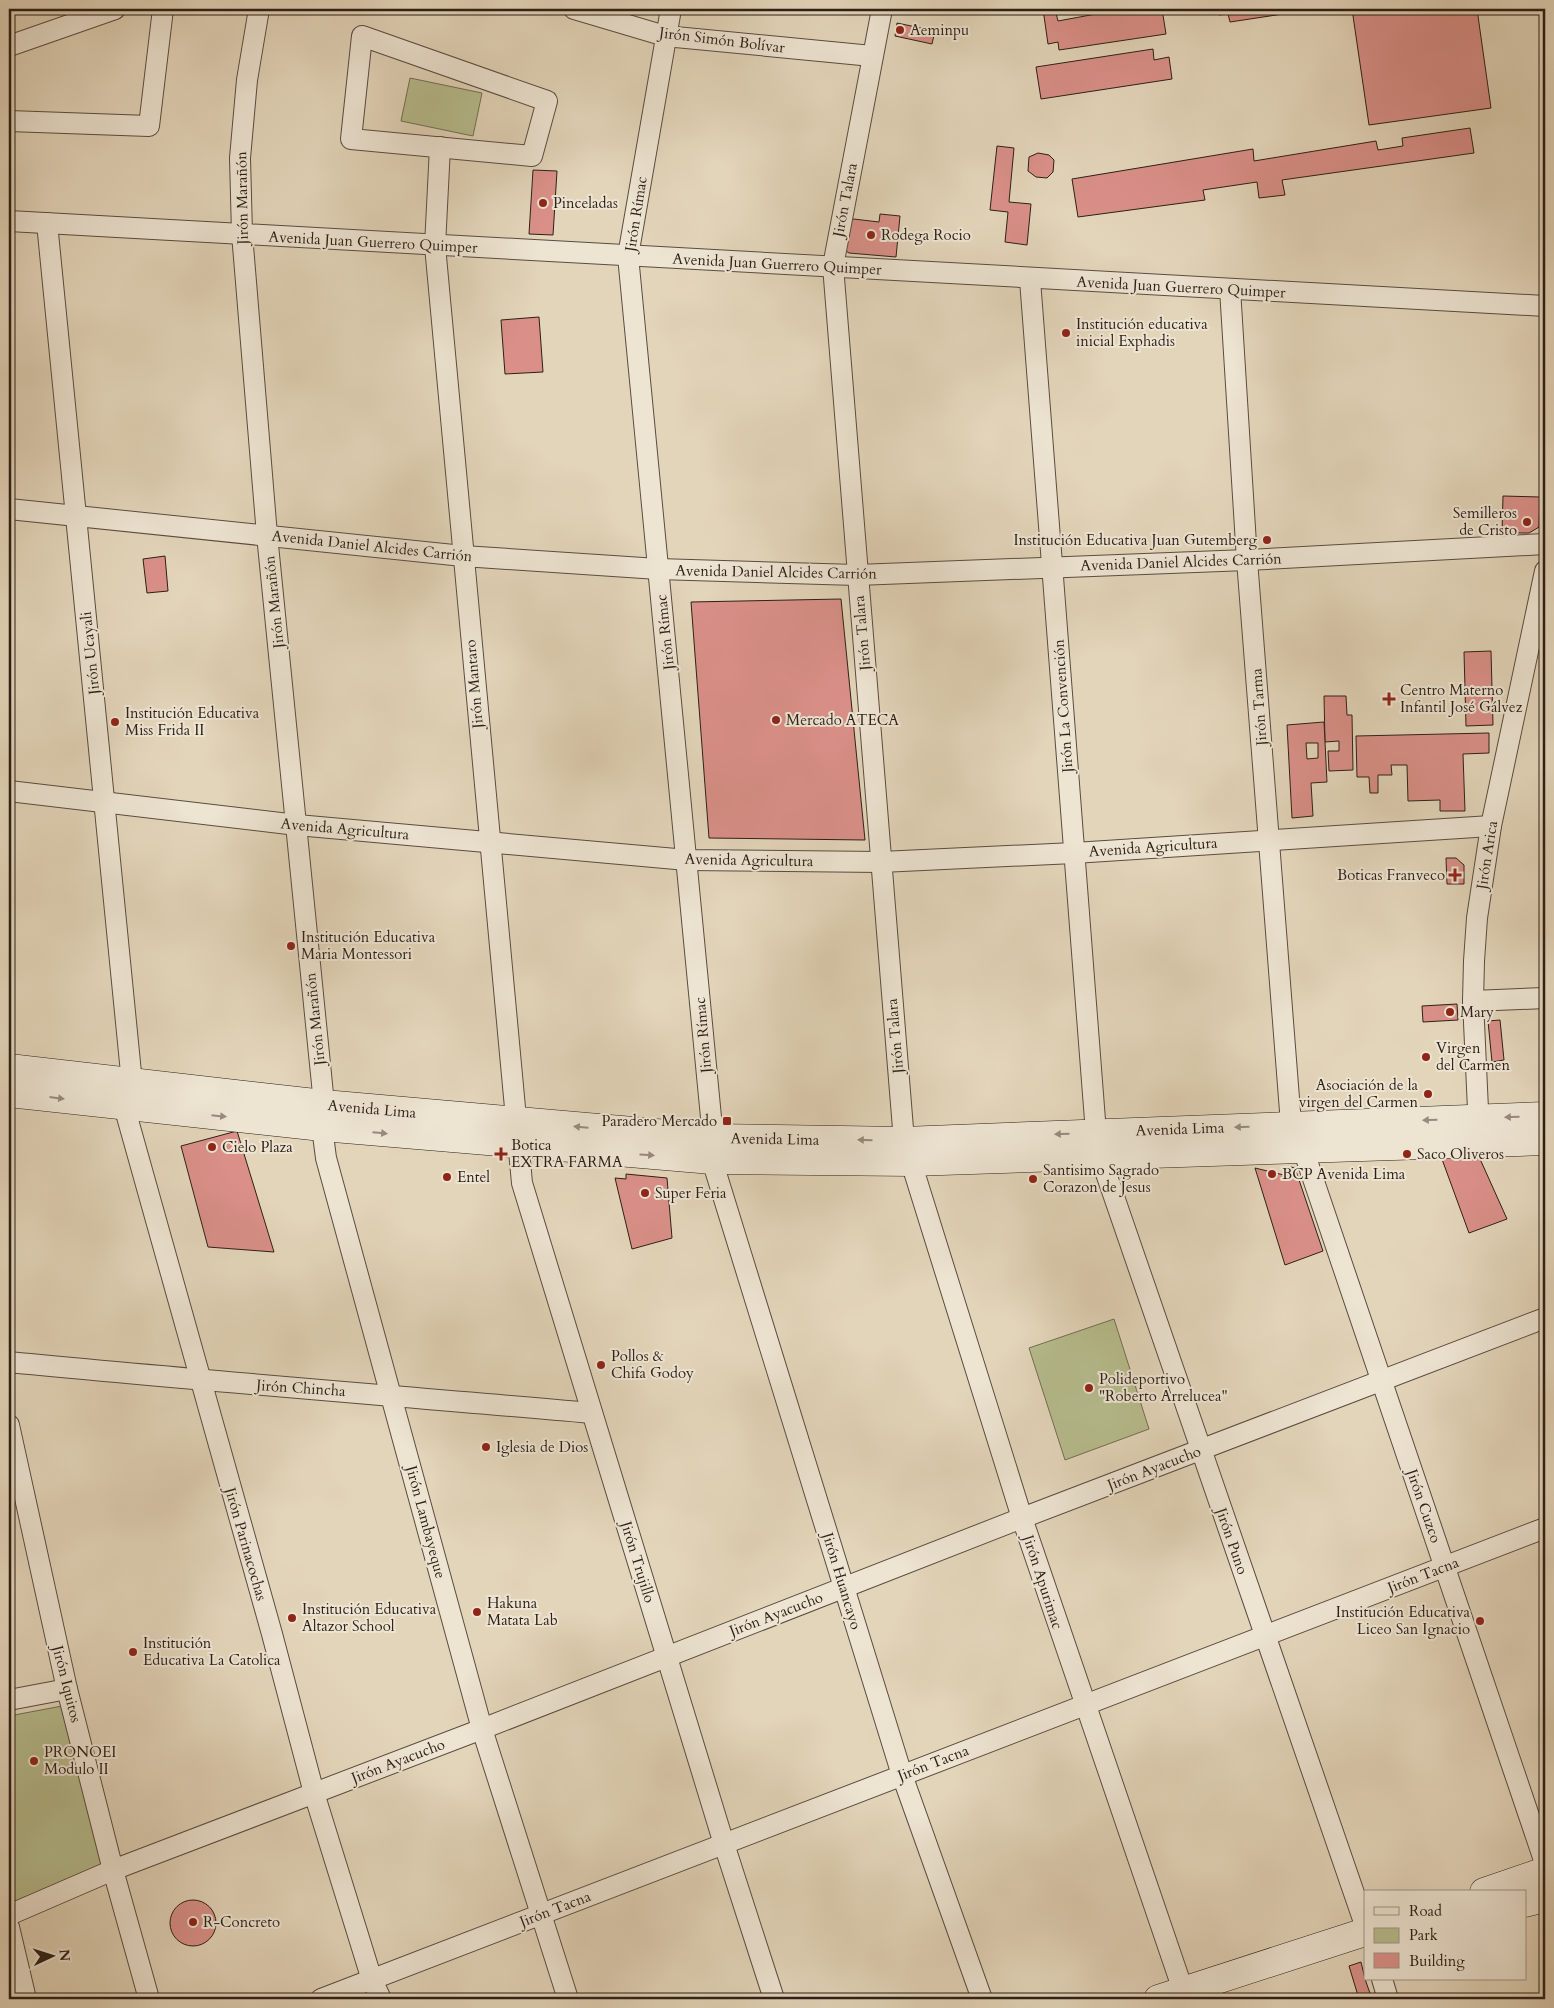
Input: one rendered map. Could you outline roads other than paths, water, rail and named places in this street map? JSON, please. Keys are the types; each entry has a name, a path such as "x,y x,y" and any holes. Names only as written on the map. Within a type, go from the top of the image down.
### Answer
{"main road":[{"name":"Avenida Lima","path":"9,1068 128,1094 323,1116 713,1149 908,1151 1098,1144 1303,1149 1479,1131 1545,1116"},
{"name":"Avenida Lima","path":"9,1093 128,1094"},
{"name":"Avenida Lima","path":"1098,1144 1291,1124 1479,1131 1545,1141"},
{"path":"1490,1890 1545,1871"},
{"path":"1526,1903 1545,1898"},
{"path":"1176,1996 1364,1932"}],"street":[{"path":"9,46 115,9"},
{"path":"9,121 149,126 163,9"},
{"name":"Jirón Marañón","path":"259,9 247,80 240,158 242,234 267,535 323,1116"},
{"name":"Jirón Simón Bolívar","path":"574,9 665,36 872,56"},
{"name":"Jirón Rímac","path":"671,9 628,256 687,860 713,1149"},
{"name":"Jirón Talara","path":"882,9 833,266 881,862 908,1151"},
{"path":"362,36 547,101 532,156 440,147 351,139 362,36"},
{"name":"Jirón Mantaro","path":"440,147 435,246 516,1133"},
{"name":"Avenida Juan Guerrero Quimper","path":"9,221 435,246 833,266 1030,280 1545,306"},
{"name":"Jirón Ucayali","path":"47,223 105,802 128,1094"},
{"name":"Jirón La Convención","path":"1030,280 1098,1144"},
{"name":"Jirón Tarma","path":"1230,289 1247,560 1291,1124"},
{"name":"Avenida Daniel Alcides Carrión","path":"9,509 463,556 658,569 857,575 1247,560 1545,544"},
{"name":"Jirón Arica","path":"1479,1131 1473,1001 1477,918 1491,826 1545,571"},
{"name":"Avenida Agricultura","path":"9,790 296,824 687,860 881,862 1074,853 1491,826"},
{"path":"1473,1001 1545,998"},
{"name":"Jirón Parinacochas","path":"128,1094 200,1381 272,1634 314,1793 372,1980 381,1999"},
{"name":"Jirón Lambayeque","path":"323,1116 326,1158 482,1729 568,1999"},
{"name":"Jirón Trujillo","path":"516,1133 522,1183 724,1844 774,1999"},
{"name":"Jirón Puno","path":"1098,1144 1200,1450 1364,1923"},
{"name":"Jirón Huancayo","path":"713,1149 902,1776 982,1999"},
{"name":"Jirón Cuzco","path":"1303,1149 1545,1863"},
{"name":"Jirón Apurimac","path":"908,1151 1022,1518 1084,1705 1176,1996"},
{"name":"Jirón Ayacucho","path":"9,1916 114,1870 482,1729 1022,1518 1545,1318"},
{"name":"Jirón Chincha","path":"9,1362 200,1381 392,1395 592,1413"},
{"name":"Jirón Iquitos","path":"9,1425 68,1690 149,1999"},
{"name":"Jirón Tacna","path":"321,1999 1545,1528"},
{"path":"9,1700 68,1690"},
{"path":"9,1927 26,1999"},
{"path":"1382,1980 1388,1999"}],"place":[{"name":"Aeminpu","path":"900,30"},
{"name":"Pinceladas","path":"543,203"},
{"name":"Rodega Rocio","path":"871,235"},
{"name":"Institución educativa inicial Exphadis","path":"1066,333"},
{"name":"Semilleros de Cristo","path":"1527,522"},
{"name":"Institución Educativa Juan Gutemberg","path":"1267,540"},
{"name":"Centro Materno Infantil José Gálvez","path":"1389,699"},
{"name":"Mercado ATECA","path":"776,720"},
{"name":"Institución Educativa Miss Frida II","path":"115,722"},
{"name":"Boticas Franveco","path":"1455,875"},
{"name":"Institución Educativa Maria Montessori","path":"291,946"},
{"name":"Mary","path":"1450,1012"},
{"name":"Virgen del Carmen","path":"1426,1057"},
{"name":"Asociación de la virgen del Carmen","path":"1428,1094"},
{"name":"Paradero Mercado","path":"727,1121"},
{"name":"Cielo Plaza","path":"212,1147"},
{"name":"Botica EXTRA FARMA","path":"501,1154"},
{"name":"Saco Oliveros","path":"1407,1154"},
{"name":"BCP Avenida Lima","path":"1272,1174"},
{"name":"Entel","path":"447,1177"},
{"name":"Santisimo Sagrado Corazon de Jesus","path":"1033,1179"},
{"name":"Super Feria","path":"645,1193"},
{"name":"Pollos & Chifa Godoy","path":"601,1365"},
{"name":"Polideportivo \"Roberto Arrelucea\"","path":"1089,1388"},
{"name":"Iglesia de Dios","path":"486,1447"},
{"name":"Hakuna Matata Lab","path":"477,1612"},
{"name":"Institución Educativa Altazor School","path":"292,1618"},
{"name":"Institución Educativa Liceo San Ignacio","path":"1480,1621"},
{"name":"Institución Educativa La Catolica","path":"133,1652"},
{"name":"PRONOEI Modulo II","path":"34,1761"},
{"name":"R-Concreto","path":"193,1922"}]}
